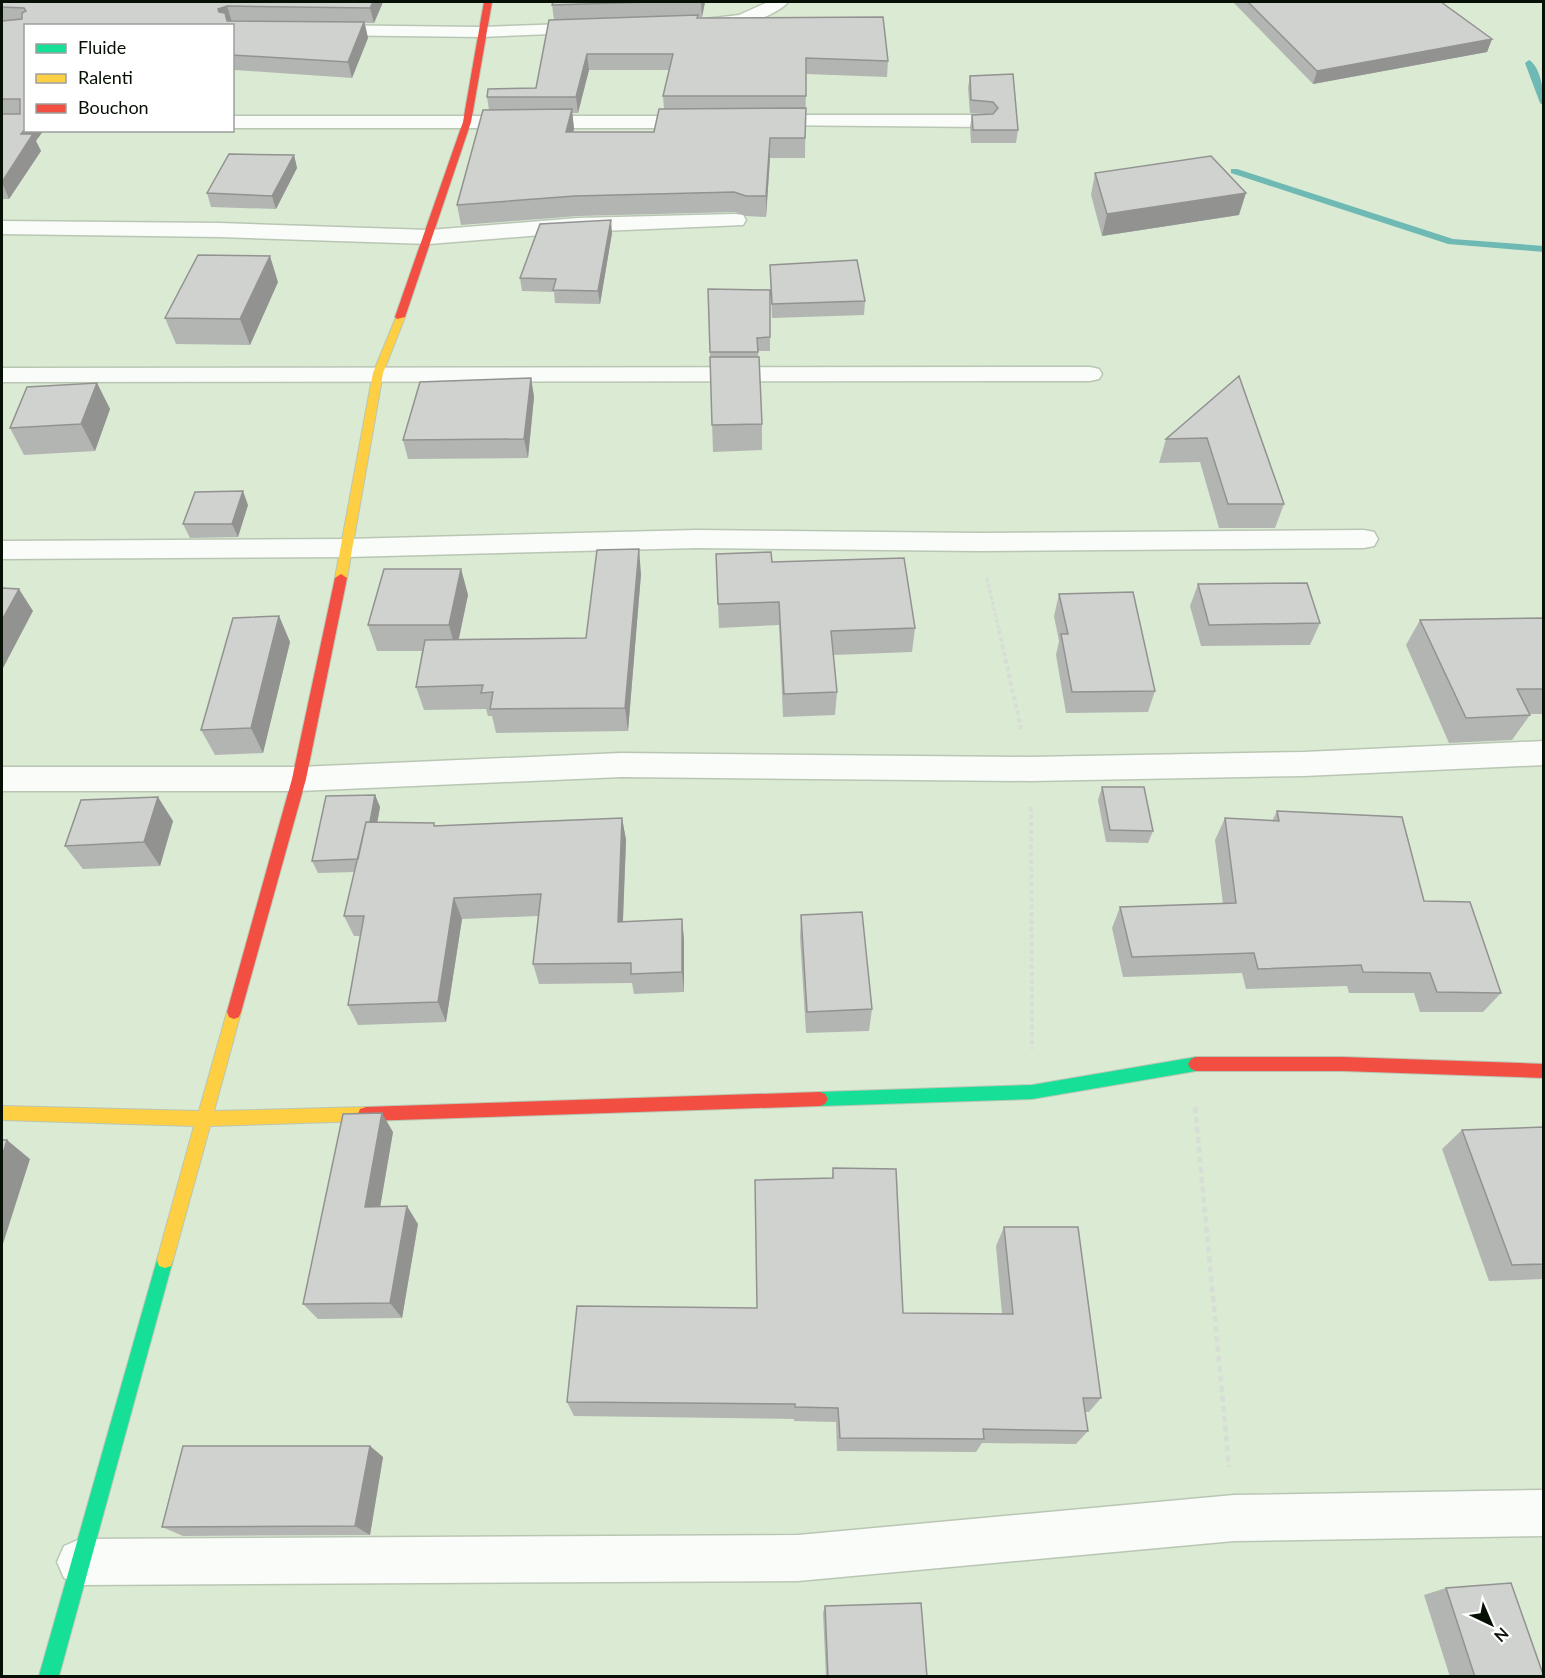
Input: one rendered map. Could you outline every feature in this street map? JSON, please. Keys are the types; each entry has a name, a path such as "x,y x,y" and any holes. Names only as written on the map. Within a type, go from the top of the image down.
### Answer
{"street":[{"path":"50,1677 80,1562 207,1119 299,779 347,548 378,374 429,237 467,122 489,2"},
{"path":"688,24 747,19 766,12 779,2"},
{"path":"234,29 482,32 608,27"},
{"path":"737,121 984,121"},
{"path":"234,122 714,122"},
{"path":"2,228 220,230 429,237 578,225 735,220"},
{"path":"2,375 1090,374"},
{"path":"2,550 347,548 697,539 979,542 1364,539"},
{"path":"2,779 299,779 621,765 1030,769 1304,764 1544,753"},
{"path":"2,1113 207,1119 1032,1092 1191,1065 1343,1064 1544,1071"},
{"path":"80,1562 798,1558 1234,1518 1544,1513"}],"path":[{"path":"979,542 1030,769 1032,1092"},
{"path":"1191,1065 1234,1518"}],"building":[{"path":"2,2 373,2 370,8 227,6 218,9 219,12 225,13 227,21 364,22 348,62 234,55 234,24 24,24 24,130 21,134 33,134 2,182 2,114 20,114 20,99 2,99 2,21 22,19 22,13 26,11 24,8 2,7"},
{"path":"553,2 649,2 552,5"},
{"path":"1248,2 1441,2 1492,39 1317,71"},
{"path":"698,15 697,18 883,17 888,61 806,58 806,96 663,96 673,54 587,54 576,97 487,97 488,89 536,88 549,20"},
{"path":"1013,74 1018,130 973,130 972,115 993,114 998,108 993,102 971,100 970,76"},
{"path":"806,108 805,138 770,138 766,196 746,196 734,192 575,196 457,205 483,110 572,109 566,132 654,132 659,109"},
{"path":"229,154 294,155 272,196 207,193"},
{"path":"1211,156 1246,193 1107,214 1095,173"},
{"path":"611,220 598,291 553,290 556,279 520,278 540,224"},
{"path":"198,255 270,256 240,319 165,318"},
{"path":"857,260 865,301 772,304 770,265"},
{"path":"708,289 770,290 770,337 757,338 758,352 710,352"},
{"path":"710,357 759,357 762,424 712,425"},
{"path":"1239,376 1284,504 1228,504 1207,438 1166,439"},
{"path":"531,378 524,439 403,440 420,382"},
{"path":"97,383 81,424 10,428 27,387"},
{"path":"243,491 232,524 183,524 195,492"},
{"path":"639,549 625,708 490,709 493,692 481,693 483,685 416,687 425,640 586,638 597,550"},
{"path":"771,552 772,562 904,558 915,628 831,631 837,692 784,694 779,602 718,604 716,554"},
{"path":"384,569 461,569 449,625 368,625"},
{"path":"1307,583 1320,623 1209,625 1198,584"},
{"path":"2,588 19,589 2,620"},
{"path":"1133,592 1155,691 1072,692 1061,634 1068,634 1059,594"},
{"path":"279,616 251,728 201,730 233,618"},
{"path":"1544,618 1544,689 1517,689 1530,715 1466,718 1420,620"},
{"path":"1102,787 1144,787 1153,831 1110,830"},
{"path":"375,795 370,822 366,822 358,859 312,861 326,796"},
{"path":"158,797 144,842 65,846 81,800"},
{"path":"1277,811 1402,817 1424,901 1470,902 1501,993 1437,992 1430,973 1363,972 1361,965 1258,969 1254,953 1132,957 1120,907 1236,903 1225,818 1279,821"},
{"path":"622,818 618,922 682,919 682,972 631,974 631,963 533,964 541,894 454,898 438,1002 348,1005 364,916 344,916 366,822 434,823 434,826"},
{"path":"862,912 872,1009 807,1012 801,915"},
{"path":"382,1113 365,1207 407,1206 390,1303 303,1304 343,1114"},
{"path":"1544,1127 1544,1264 1512,1265 1462,1130"},
{"path":"2,1140 7,1140 2,1157"},
{"path":"833,1168 896,1169 903,1313 1013,1314 1004,1227 1078,1227 1101,1398 1083,1398 1088,1431 983,1429 984,1439 840,1438 838,1408 795,1407 795,1404 567,1402 577,1306 757,1308 755,1180 833,1178"},
{"path":"183,1446 370,1446 355,1526 162,1527"},
{"path":"1511,1583 1544,1677 1475,1677 1446,1588"},
{"path":"921,1603 927,1677 828,1677 825,1606"}],"waterway":[{"path":"1529,63 1544,103"},
{"path":"1234,171 1452,242 1544,249"}],"traffic: fast":[{"path":"820,1099 1032,1092 1196,1064"},
{"path":"49,1676 165,1260"}],"traffic: slow":[{"path":"341,578 378,373 400,317"},
{"path":"165,1260 234,1012"},
{"path":"2,1113 207,1119 366,1114"}],"traffic: jam":[{"path":"400,317 467,122 488,2"},
{"path":"234,1012 299,779 341,578"},
{"path":"1196,1064 1343,1064 1544,1071"},
{"path":"366,1114 820,1099"}]}
